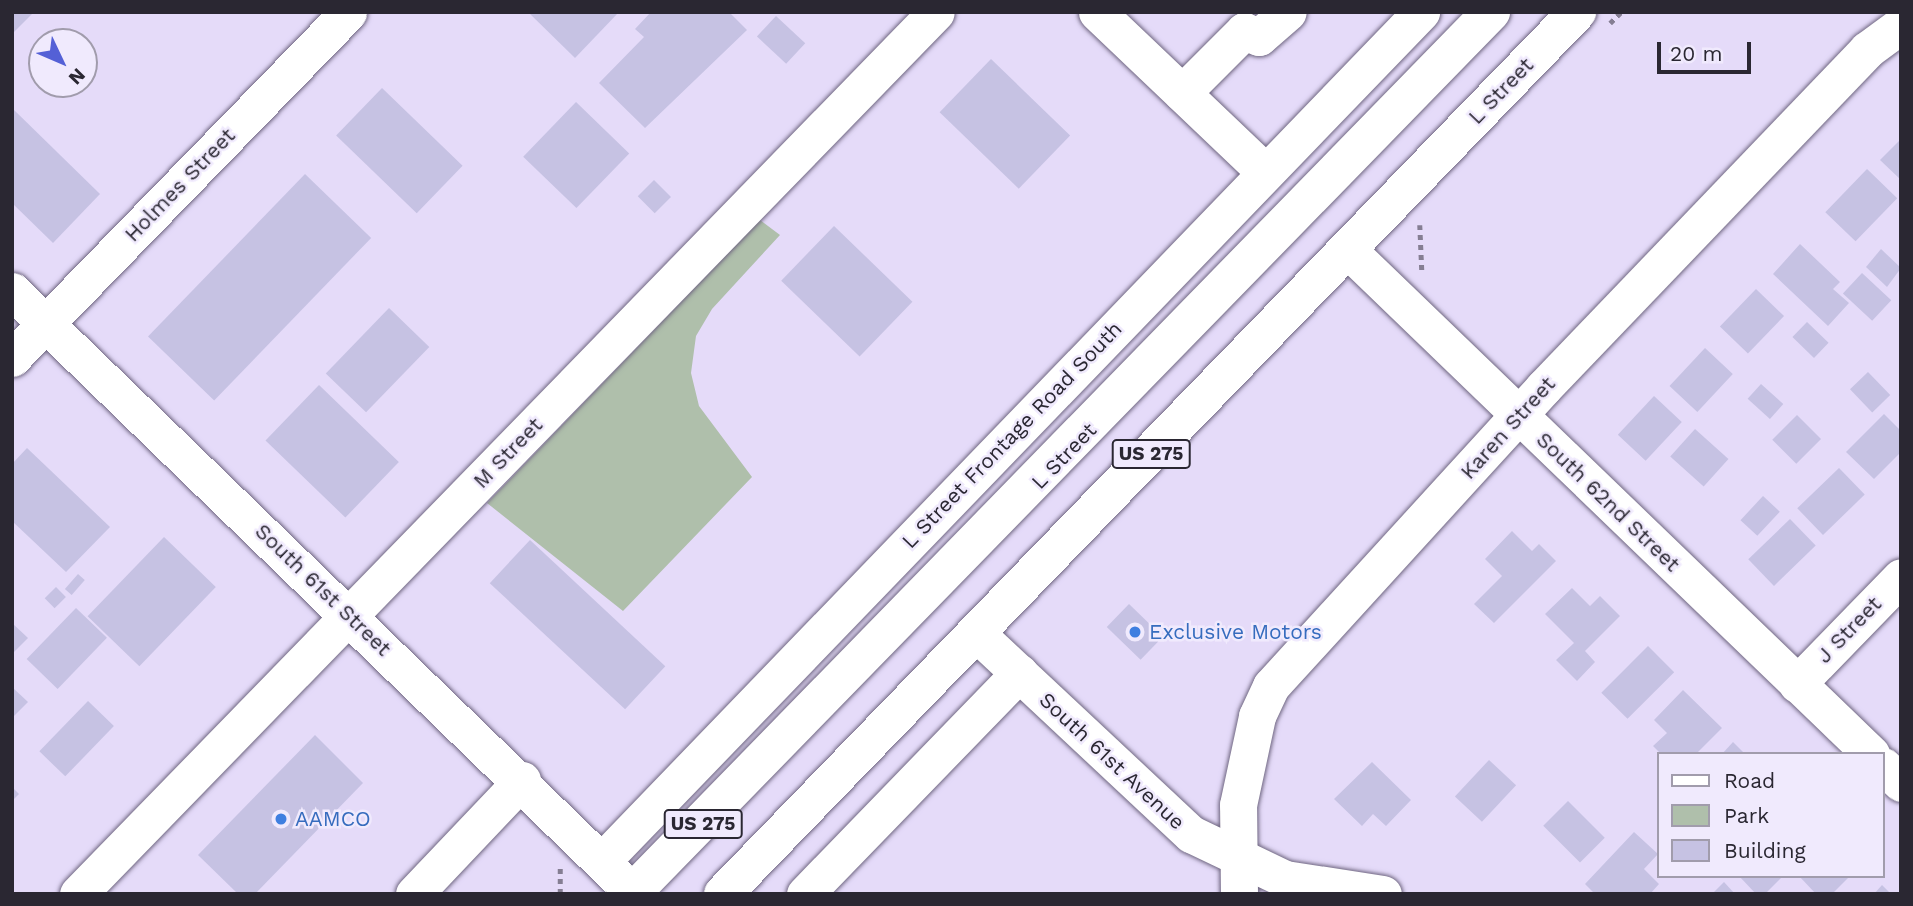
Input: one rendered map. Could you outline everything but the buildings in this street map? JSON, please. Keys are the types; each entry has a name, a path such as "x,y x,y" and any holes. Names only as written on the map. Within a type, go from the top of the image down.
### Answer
{"main road":[{"name":"L Street","path":"630,894 1491,12"},
{"name":"L Street","path":"723,894 1348,249 1590,22"}],"street":[{"name":"Holmes Street","path":"12,358 348,12"},
{"name":"M Street","path":"78,894 936,12"},
{"path":"1097,12 1265,173"},
{"path":"1182,93 1235,21 1259,37 1288,12"},
{"name":"L Street Frontage Road South","path":"604,859 1421,12"},
{"name":"Karen Street","path":"1238,878 1247,752 1271,686 1519,416 1867,50 1901,25"},
{"name":"South 62nd Street","path":"1348,249 1869,752"},
{"name":"South 61st Street","path":"12,291 604,859 630,894"},
{"name":"J Street","path":"1797,684 1901,577"},
{"name":"South 61st Avenue","path":"977,634 1238,878 1286,879 1383,894"},
{"path":"805,894 1018,673"},
{"path":"1885,768 1901,783"},
{"path":"414,894 522,780"}],"path":[{"path":"1590,22 1621,12"},
{"path":"1425,277 1420,268 1420,221 1429,211"},
{"path":"1389,289 1420,268"}],"green space":[{"path":"760,220 780,235 712,309 696,336 691,373 699,406 752,477 623,611 487,503"}],"place":[{"name":"Exclusive Motors","path":"1135,632"},
{"name":"AAMCO","path":"281,819"}]}
